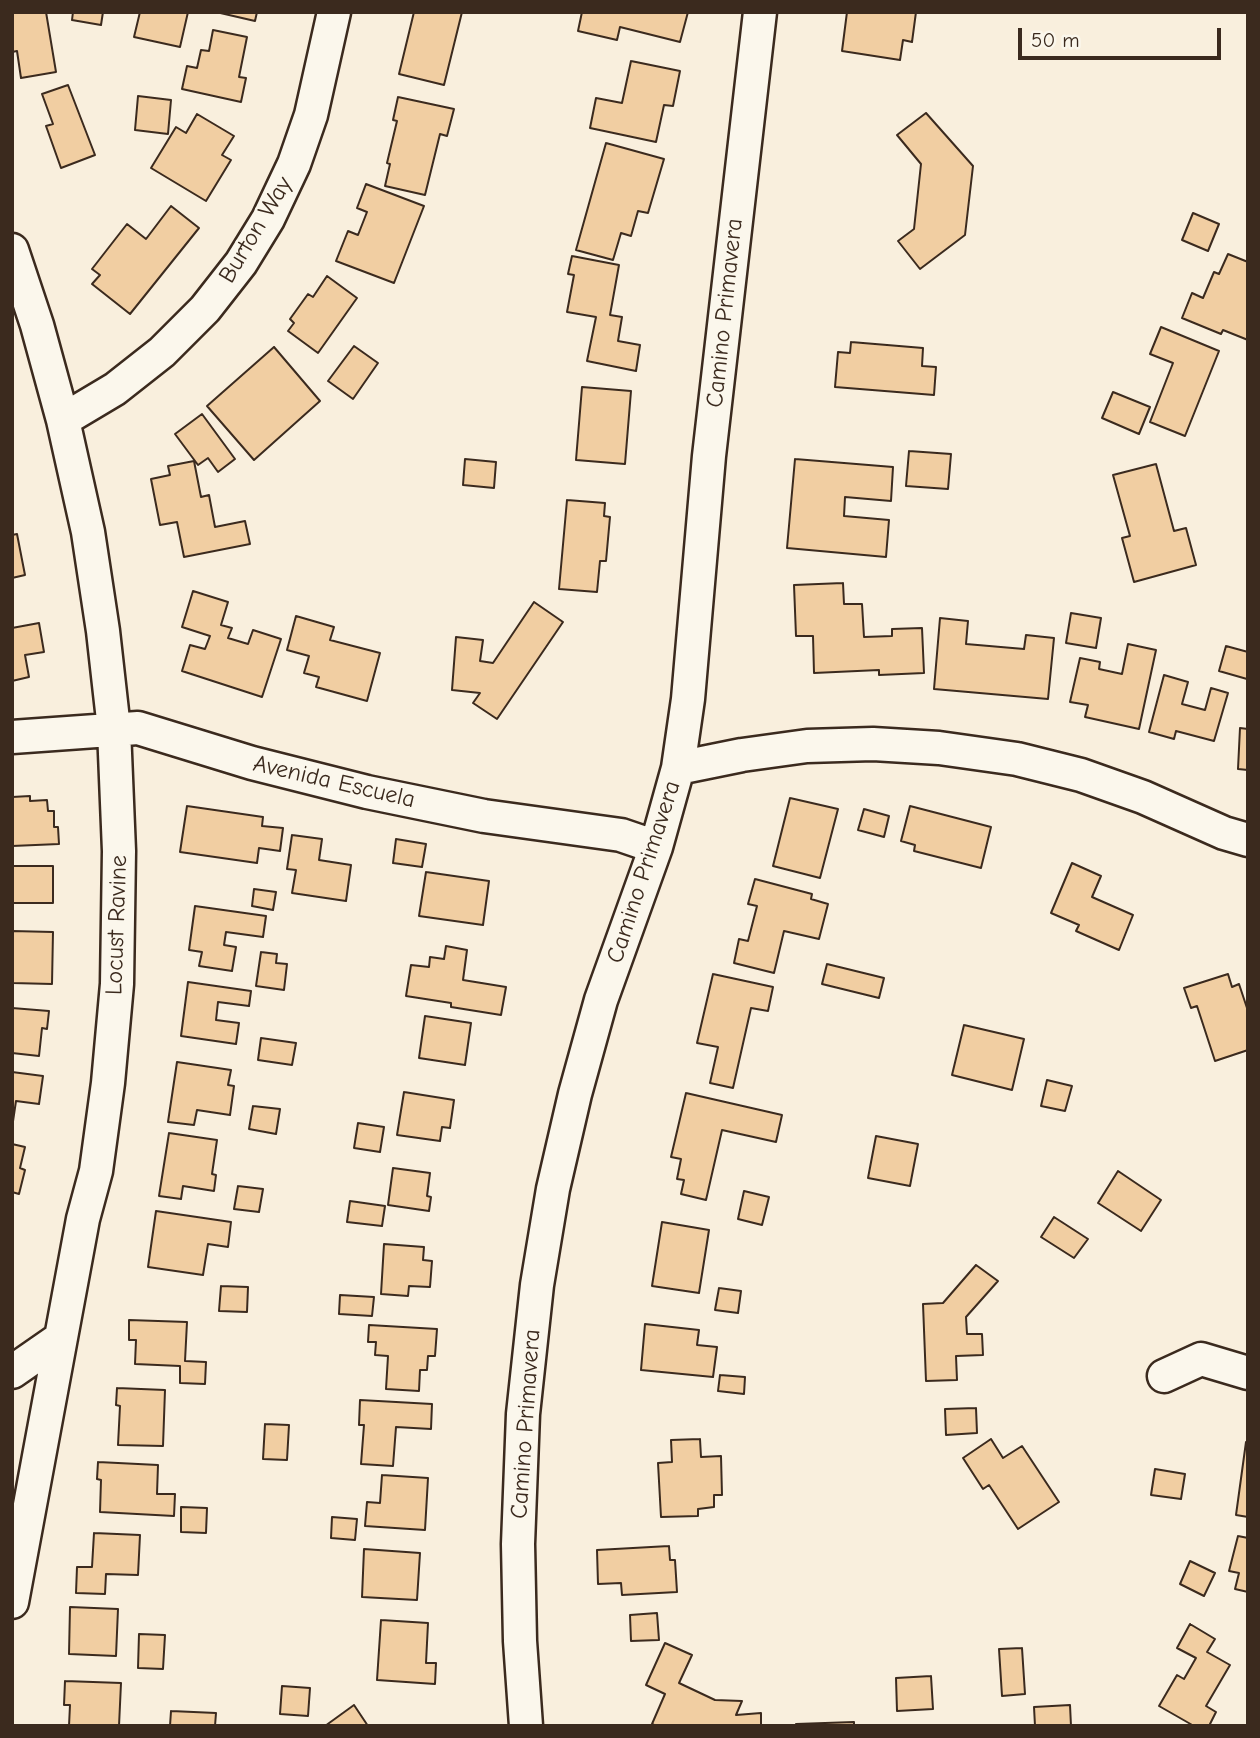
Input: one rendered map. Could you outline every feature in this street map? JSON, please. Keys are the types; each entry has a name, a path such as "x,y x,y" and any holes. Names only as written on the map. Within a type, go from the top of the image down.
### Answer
{"street":[{"name":"Burton Way","path":"64,420 115,389 162,352 205,309 241,263 268,219 294,164 311,115 334,12"},
{"name":"Camino Primavera","path":"526,1726 520,1641 518,1544 523,1414 537,1285 553,1189 575,1094 618,951 656,847 678,768 688,699 709,456 760,12"},
{"name":"Locust Ravine","path":"12,250 37,324 64,420 88,532 114,729 119,864 117,984 108,1083 96,1171 83,1219 12,1602"},
{"name":"Avenida Escuela","path":"12,737 138,728 252,763 367,792 484,816 621,835 656,847"},
{"path":"678,768 807,746 873,744 939,748 1017,760 1081,775 1143,797 1240,842"},
{"path":"12,1372 61,1338"},
{"path":"1164,1376 1201,1359 1248,1373"}],"building":[{"path":"12,12 46,12 56,72 21,78 17,51 12,52"},
{"path":"73,12 103,12 101,25 72,20"},
{"path":"140,12 188,12 180,47 134,37"},
{"path":"216,12 257,12 255,21"},
{"path":"414,12 462,12 444,85 399,74"},
{"path":"582,12 688,12 680,42 620,27 617,40 578,31"},
{"path":"847,12 916,12 912,42 903,40 900,60 842,51"},
{"path":"213,30 247,37 239,77 246,78 241,102 182,89 187,66 197,68 201,50 209,51"},
{"path":"631,61 680,71 673,106 664,105 656,142 590,128 596,98 622,103"},
{"path":"68,85 95,155 61,168 46,126 53,124 42,94"},
{"path":"138,96 171,100 168,134 135,130"},
{"path":"398,97 454,109 447,136 440,134 425,195 385,186 390,164 387,163 397,121 393,120"},
{"path":"926,113 973,166 965,235 920,269 898,241 914,229 921,164 897,135"},
{"path":"197,114 234,136 222,155 231,160 206,201 151,168 176,127 186,133"},
{"path":"606,143 664,159 648,213 638,211 631,236 621,233 613,260 576,250"},
{"path":"366,184 424,206 394,283 336,261 348,231 358,235 367,212 357,208"},
{"path":"171,206 199,228 130,314 92,284 100,275 92,269 127,224 146,239"},
{"path":"1193,213 1219,224 1208,251 1182,240"},
{"path":"1228,254 1248,262 1248,340 1223,330 1221,334 1182,318 1192,293 1203,298 1214,272 1219,274"},
{"path":"572,256 619,265 610,315 622,317 618,341 640,345 636,371 587,361 596,317 567,312 574,275 568,274"},
{"path":"327,276 357,298 318,353 288,331 294,323 290,319 308,294 313,297"},
{"path":"1161,327 1219,351 1185,436 1150,422 1173,363 1150,354"},
{"path":"851,342 923,348 922,366 936,367 934,395 835,387 838,352 850,353"},
{"path":"354,346 378,363 353,399 328,381"},
{"path":"274,347 320,401 254,460 207,406"},
{"path":"582,387 631,391 625,464 576,460"},
{"path":"1113,392 1150,407 1139,434 1102,418"},
{"path":"202,414 235,459 218,472 208,458 198,465 175,434"},
{"path":"909,451 951,454 948,489 906,486"},
{"path":"465,459 496,462 494,488 463,485"},
{"path":"795,459 893,467 891,501 845,497 844,516 889,520 886,557 787,548"},
{"path":"194,461 201,497 209,495 215,527 245,521 250,544 184,557 177,522 160,525 151,479 170,475 168,466"},
{"path":"1156,464 1174,531 1186,528 1196,565 1134,582 1122,538 1130,536 1113,475"},
{"path":"567,500 605,503 604,516 610,517 606,561 600,561 597,592 559,589"},
{"path":"17,534 25,575 12,578 12,535"},
{"path":"843,583 844,604 862,604 864,637 892,636 892,629 922,628 924,673 879,675 879,670 814,673 813,636 796,636 794,585"},
{"path":"193,591 228,602 221,625 232,628 228,638 248,644 253,630 281,639 262,697 182,671 190,645 205,649 210,636 182,627"},
{"path":"534,602 563,622 497,719 473,703 480,693 452,690 456,637 483,640 480,661 493,663"},
{"path":"1071,613 1101,618 1096,648 1066,643"},
{"path":"296,616 334,627 330,640 380,653 367,701 316,687 319,677 304,673 309,656 287,650"},
{"path":"940,618 968,621 966,644 1024,649 1026,635 1054,638 1048,699 934,689"},
{"path":"39,623 44,652 25,655 29,677 12,681 12,628"},
{"path":"1128,644 1156,650 1139,729 1085,717 1088,705 1070,702 1080,658 1100,662 1099,669 1122,674"},
{"path":"1226,646 1248,652 1247,679 1219,671"},
{"path":"1164,675 1188,682 1182,704 1205,710 1211,688 1228,693 1214,741 1176,731 1174,739 1149,732"},
{"path":"1240,728 1248,729 1248,770 1238,769"},
{"path":"30,796 30,801 47,800 48,811 54,811 54,827 58,827 59,844 12,846 12,797"},
{"path":"790,798 838,809 820,878 773,866"},
{"path":"187,806 263,817 262,826 283,828 280,851 259,848 257,863 180,852"},
{"path":"910,806 991,827 981,868 914,851 915,845 901,841"},
{"path":"864,809 889,816 884,837 858,830"},
{"path":"292,835 322,839 319,860 351,865 346,901 292,893 296,870 287,869"},
{"path":"396,839 426,844 422,867 393,863"},
{"path":"1072,863 1101,876 1092,897 1133,915 1119,950 1076,931 1079,925 1051,913"},
{"path":"12,866 53,866 53,903 12,903"},
{"path":"426,872 489,881 483,925 419,916"},
{"path":"755,879 812,894 811,899 828,904 819,939 784,931 774,973 734,963 739,939 748,941 757,906 748,904"},
{"path":"254,889 276,892 273,910 252,906"},
{"path":"195,906 266,916 263,937 226,932 224,945 236,947 232,971 199,966 202,952 189,950"},
{"path":"12,931 53,932 52,984 12,983"},
{"path":"446,946 467,950 463,980 506,987 501,1015 406,996 411,965 429,967 430,957 444,959"},
{"path":"261,952 277,954 276,963 287,964 284,990 256,986"},
{"path":"827,964 884,978 879,998 822,984"},
{"path":"713,974 773,987 768,1011 751,1008 733,1088 710,1083 718,1047 697,1043"},
{"path":"1228,974 1232,987 1239,984 1248,1011 1248,1050 1215,1061 1197,1006 1191,1008 1184,988"},
{"path":"188,982 251,991 249,1006 218,1002 216,1020 239,1023 236,1044 181,1036"},
{"path":"12,1008 49,1011 47,1029 42,1028 39,1056 12,1053"},
{"path":"425,1016 471,1023 465,1065 419,1058"},
{"path":"964,1025 1024,1039 1012,1090 952,1075"},
{"path":"261,1038 296,1043 292,1065 258,1060"},
{"path":"177,1062 231,1070 228,1085 234,1086 230,1115 197,1110 194,1125 168,1122"},
{"path":"12,1072 43,1076 39,1104 16,1101 12,1128"},
{"path":"1047,1080 1072,1086 1065,1111 1041,1106"},
{"path":"404,1092 454,1100 450,1128 442,1127 440,1141 397,1135"},
{"path":"686,1093 782,1115 776,1142 722,1130 706,1200 681,1194 684,1180 677,1179 681,1159 671,1157"},
{"path":"253,1106 280,1109 276,1134 249,1129"},
{"path":"358,1123 384,1127 380,1152 354,1148"},
{"path":"169,1133 217,1140 212,1174 216,1175 214,1191 183,1186 181,1199 159,1196"},
{"path":"876,1136 918,1144 910,1186 868,1178"},
{"path":"12,1144 25,1147 20,1168 25,1170 19,1194 12,1192"},
{"path":"393,1168 430,1173 427,1196 431,1197 429,1211 388,1205"},
{"path":"1118,1171 1161,1200 1141,1231 1098,1203"},
{"path":"238,1186 263,1189 259,1212 234,1209"},
{"path":"744,1191 769,1197 762,1225 738,1219"},
{"path":"350,1201 385,1206 382,1226 347,1222"},
{"path":"156,1211 231,1222 228,1247 208,1244 203,1275 148,1267"},
{"path":"1054,1217 1088,1239 1074,1258 1041,1237"},
{"path":"662,1222 709,1230 699,1293 652,1286"},
{"path":"384,1244 424,1247 423,1260 432,1261 430,1287 409,1286 408,1296 381,1294"},
{"path":"976,1265 998,1281 966,1317 967,1334 982,1334 983,1355 956,1356 957,1380 926,1381 923,1304 943,1303"},
{"path":"221,1286 248,1287 247,1312 219,1311"},
{"path":"719,1288 741,1291 738,1313 715,1310"},
{"path":"340,1295 374,1297 372,1316 339,1314"},
{"path":"129,1320 187,1322 185,1361 206,1362 205,1384 180,1383 180,1366 135,1364 136,1340 129,1340"},
{"path":"645,1324 699,1330 697,1345 717,1347 713,1377 641,1370"},
{"path":"369,1325 437,1329 435,1356 428,1356 427,1370 420,1370 419,1391 386,1389 388,1356 375,1355 376,1342 368,1342"},
{"path":"720,1375 745,1377 744,1394 718,1391"},
{"path":"117,1388 165,1390 163,1446 118,1445 120,1406 116,1405"},
{"path":"360,1400 432,1404 431,1429 396,1427 393,1466 361,1464 364,1425 359,1425"},
{"path":"976,1408 977,1433 946,1435 945,1409"},
{"path":"265,1424 289,1425 287,1460 263,1459"},
{"path":"700,1439 701,1457 721,1456 722,1495 714,1495 714,1507 698,1509 698,1516 661,1517 658,1463 672,1462 671,1440"},
{"path":"991,1439 1003,1458 1022,1446 1059,1502 1018,1529 989,1485 983,1489 963,1458"},
{"path":"1246,1442 1248,1443 1248,1517 1236,1515"},
{"path":"98,1462 158,1465 157,1494 175,1494 174,1516 100,1512 101,1480 97,1479"},
{"path":"1155,1469 1185,1474 1181,1499 1151,1495"},
{"path":"382,1475 428,1478 425,1530 365,1526 367,1502 380,1503"},
{"path":"181,1507 207,1508 206,1533 181,1532"},
{"path":"332,1517 357,1519 355,1540 331,1538"},
{"path":"94,1533 140,1535 138,1575 106,1574 105,1594 76,1593 77,1567 92,1567"},
{"path":"1238,1536 1248,1538 1248,1592 1235,1589 1239,1573 1229,1571"},
{"path":"669,1546 670,1560 675,1560 677,1592 622,1595 621,1583 598,1584 597,1550"},
{"path":"364,1549 420,1553 417,1600 362,1597"},
{"path":"1190,1561 1215,1573 1204,1596 1180,1584"},
{"path":"70,1607 118,1609 116,1656 69,1654"},
{"path":"657,1613 659,1640 631,1641 630,1615"},
{"path":"381,1620 428,1623 426,1663 436,1663 435,1684 377,1680"},
{"path":"1190,1624 1215,1639 1207,1652 1230,1665 1206,1706 1216,1712 1209,1726 1194,1726 1159,1706 1177,1675 1184,1679 1196,1658 1177,1648"},
{"path":"139,1634 165,1635 163,1669 138,1668"},
{"path":"665,1643 692,1655 679,1683 715,1700 742,1701 736,1715 761,1713 761,1726 652,1724 665,1694 646,1685"},
{"path":"1022,1648 1025,1694 1002,1696 999,1649"},
{"path":"931,1676 933,1709 897,1711 896,1678"},
{"path":"65,1681 121,1683 119,1726 69,1726 70,1705 64,1705"},
{"path":"282,1686 310,1688 308,1716 280,1714"},
{"path":"354,1705 368,1726 325,1726"},
{"path":"1070,1705 1071,1726 1035,1726 1034,1707"},
{"path":"171,1711 216,1713 215,1726 170,1726"},
{"path":"854,1722 854,1726 796,1726 796,1724"}]}
